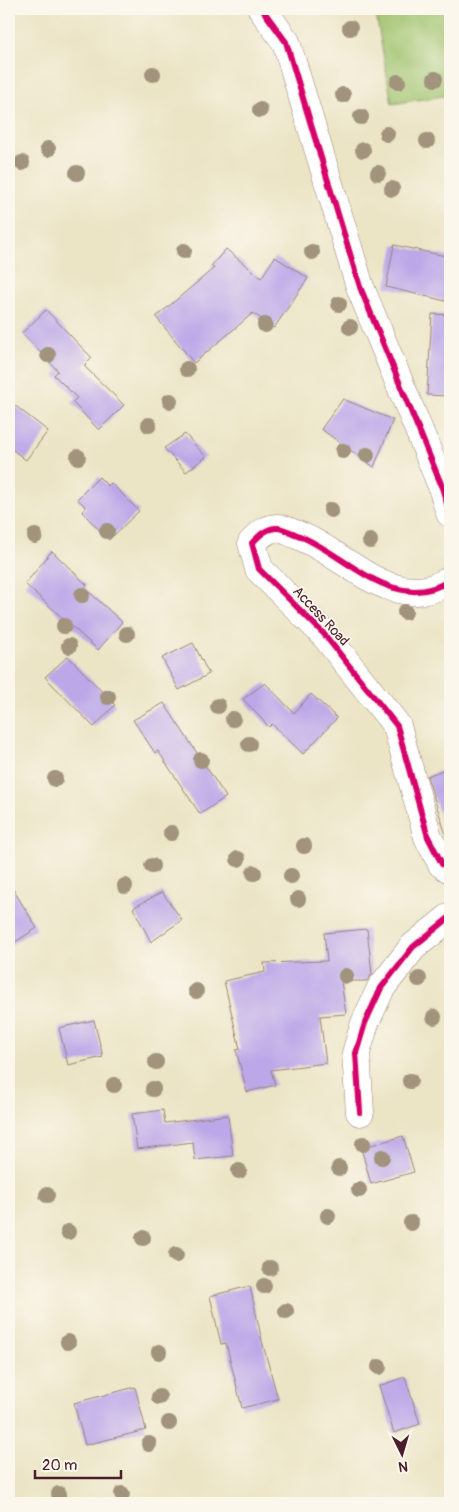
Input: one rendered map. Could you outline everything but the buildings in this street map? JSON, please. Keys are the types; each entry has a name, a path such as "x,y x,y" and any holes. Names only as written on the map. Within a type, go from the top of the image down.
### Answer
{"street":[{"path":"262,9 286,42 360,287 441,484 450,513"},
{"name":"Access Road","path":"450,580 436,589 415,592 378,583 311,540 278,528 262,532 252,543 259,569 324,634 397,726 428,837 442,864 450,869"},
{"path":"360,1112 356,1053 365,1023 381,988 413,947 450,917"}],"green space":[{"path":"375,9 450,9 450,95 392,104"}],"cycle path":[{"path":"262,9 286,42 360,287 441,484 450,513"},
{"path":"450,580 429,589 409,591 390,586 370,578 314,543 279,528 266,531 252,543 259,569 324,634 397,726 428,837 442,864 450,869"},
{"path":"360,1112 356,1053 365,1023 381,988 413,947 450,917"}]}
